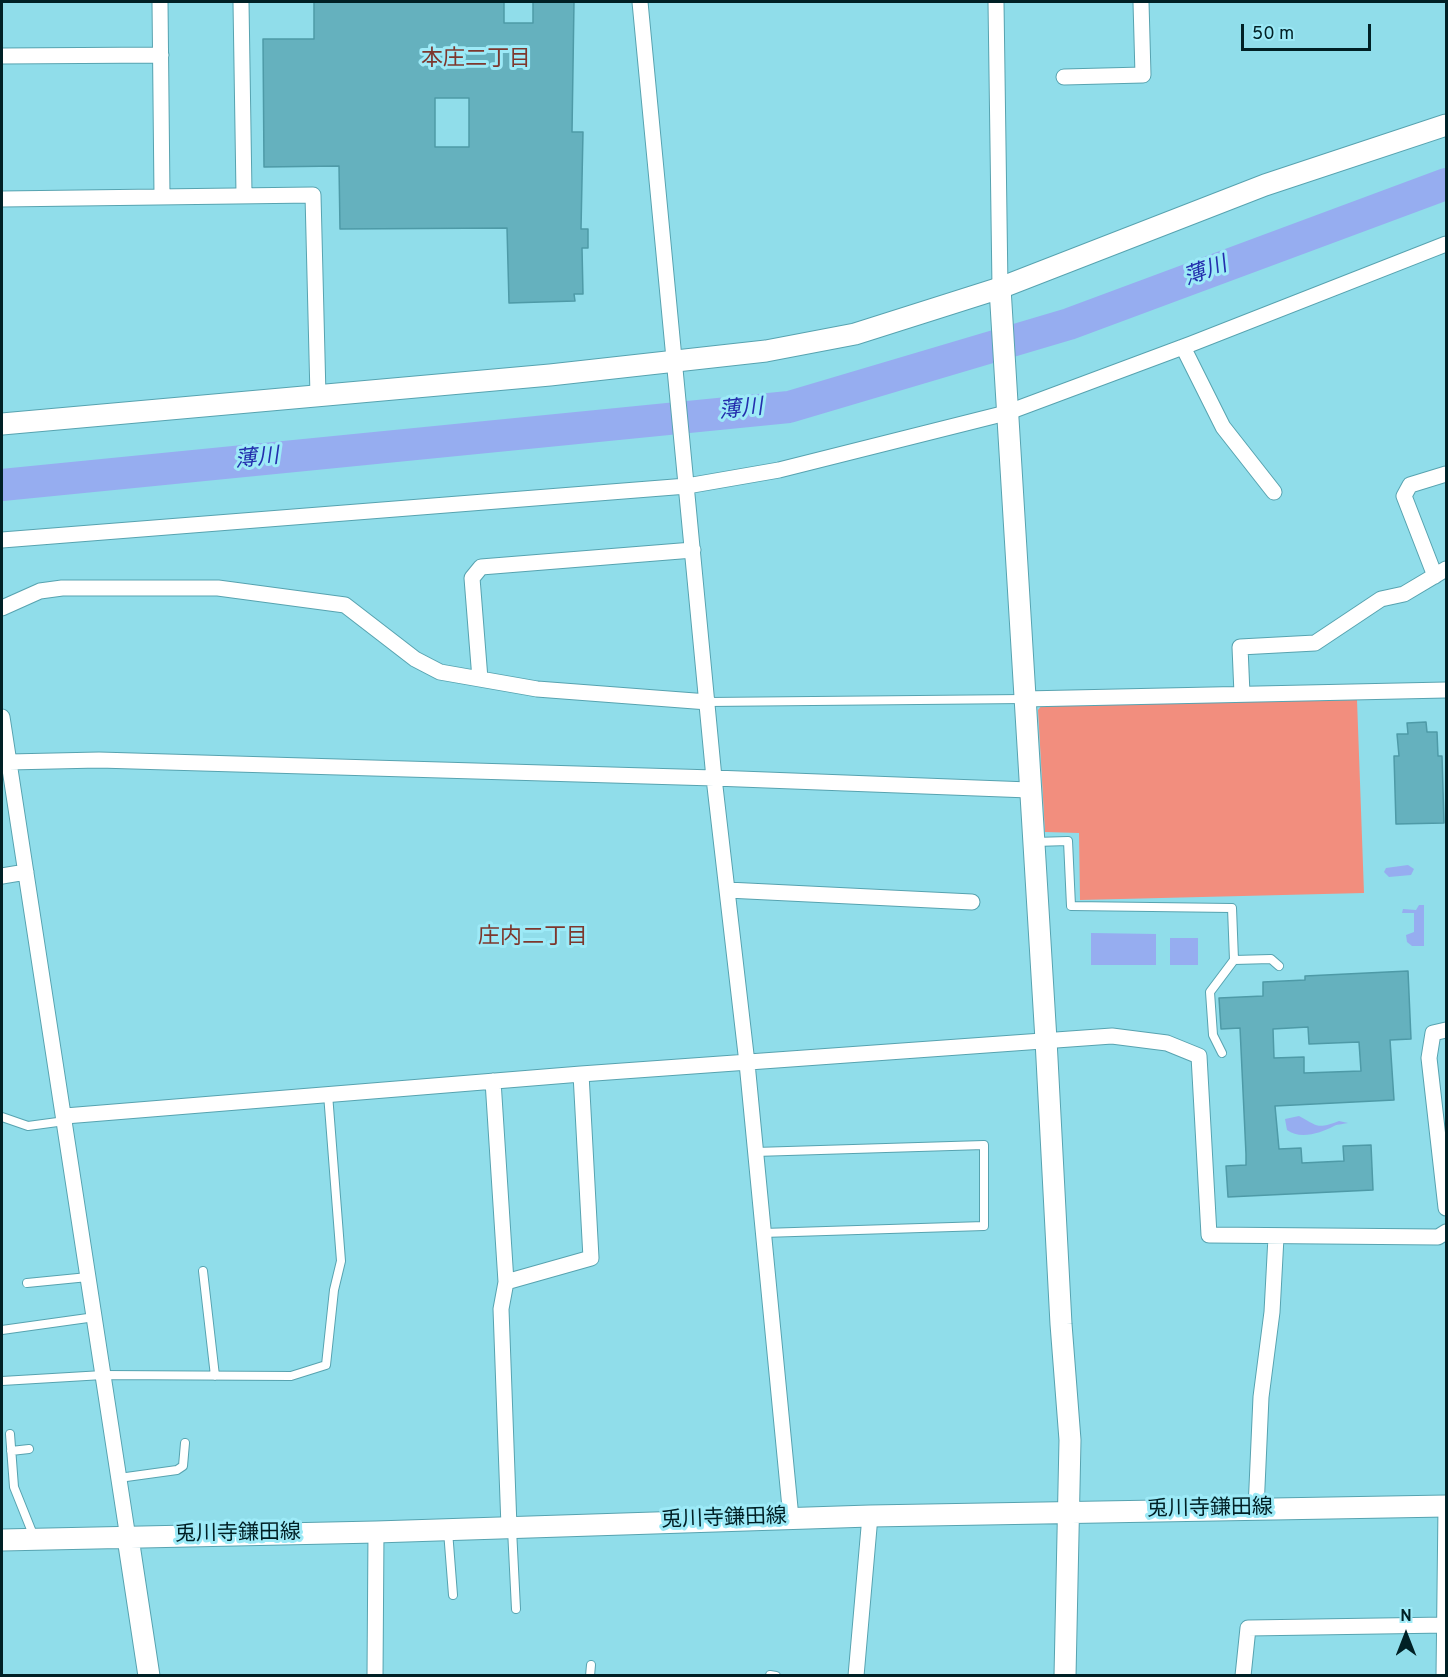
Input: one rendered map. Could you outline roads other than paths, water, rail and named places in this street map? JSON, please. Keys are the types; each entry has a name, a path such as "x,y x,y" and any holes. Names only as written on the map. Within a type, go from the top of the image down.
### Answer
{"street":[{"path":"160,2 162,196"},
{"path":"241,2 244,194"},
{"path":"640,2 714,778 747,1063 792,1518"},
{"path":"996,2 1000,294 1046,1040 1060,1324 1070,1440 1071,1513 1065,1676"},
{"path":"1064,77 1143,75 1141,2"},
{"path":"2,56 161,55"},
{"path":"2,424 676,367 855,334 1000,294 1265,185 1446,125"},
{"path":"2,199 244,194 313,195 318,396"},
{"path":"2,540 687,481 779,470 1006,408 1183,348 1446,244"},
{"path":"1183,348 1223,427 1274,492"},
{"path":"1242,694 1240,647 1315,644 1381,599 1404,594 1441,573 1404,496 1410,485 1446,474"},
{"path":"480,679 472,578 482,567 693,550"},
{"path":"2,608 40,591 62,588 218,588 310,600 345,605 415,659 440,672 537,689 708,702"},
{"path":"1024,699 1446,690"},
{"path":"2,717 149,1676"},
{"path":"9,762 99,760 714,778 1029,790"},
{"path":"2,876 26,873"},
{"path":"727,890 972,902"},
{"path":"1446,1030 1433,1033 1429,1058 1446,1209"},
{"path":"65,1118 581,1074 1112,1036 1167,1043 1199,1056 1209,1235 1438,1237 1446,1232"},
{"path":"507,1282 591,1258 581,1074"},
{"path":"493,1081 507,1282 501,1309 511,1527"},
{"path":"1256,1509 1261,1398 1272,1312 1276,1237"},
{"path":"1444,1676 1446,1506"},
{"name":"兎川寺鎌田線","path":"2,1540 376,1532 870,1516 1446,1506"},
{"path":"856,1676 870,1516"},
{"path":"375,1676 376,1532"},
{"path":"1243,1676 1248,1628 1445,1625"}],"lane":[{"path":"708,702 1024,699"},
{"path":"1033,842 1068,841 1071,906 1232,908 1234,960 1210,992 1213,1035 1222,1053"},
{"path":"1234,960 1271,959 1279,966"},
{"path":"2,1381 103,1375 291,1376 326,1365 334,1290 341,1261 327,1094"},
{"path":"2,1117 28,1126 65,1118"},
{"path":"755,1152 984,1145 984,1226 763,1233"},
{"path":"203,1271 215,1376"},
{"path":"27,1283 89,1277"},
{"path":"2,1330 95,1317"},
{"path":"10,1434 14,1487 34,1539"},
{"path":"119,1478 177,1470 183,1466 185,1443"},
{"path":"11,1451 29,1449"},
{"path":"511,1527 516,1609"},
{"path":"448,1529 453,1595"},
{"path":"590,1676 591,1665"},
{"path":"770,1675 777,1676"}],"water":[{"path":"1408,865 1414,869 1411,875 1389,877 1384,872 1386,868"},
{"path":"1419,905 1424,905 1424,946 1412,946 1407,942 1406,935 1414,932 1414,913 1402,913 1403,909 1416,910"},
{"path":"1091,933 1156,934 1156,965 1091,965"},
{"path":"1170,938 1198,938 1198,965 1170,965"},
{"path":"1299,1116 1318,1126 1339,1121 1348,1123 1317,1133 1298,1135 1287,1130 1285,1119"}],"waterway":[{"name":"薄川","path":"2,485 789,407 1069,324 1446,184"}],"district":[{"name":"本庄二丁目","path":"476,61"},
{"name":"庄内二丁目","path":"533,939"}]}
